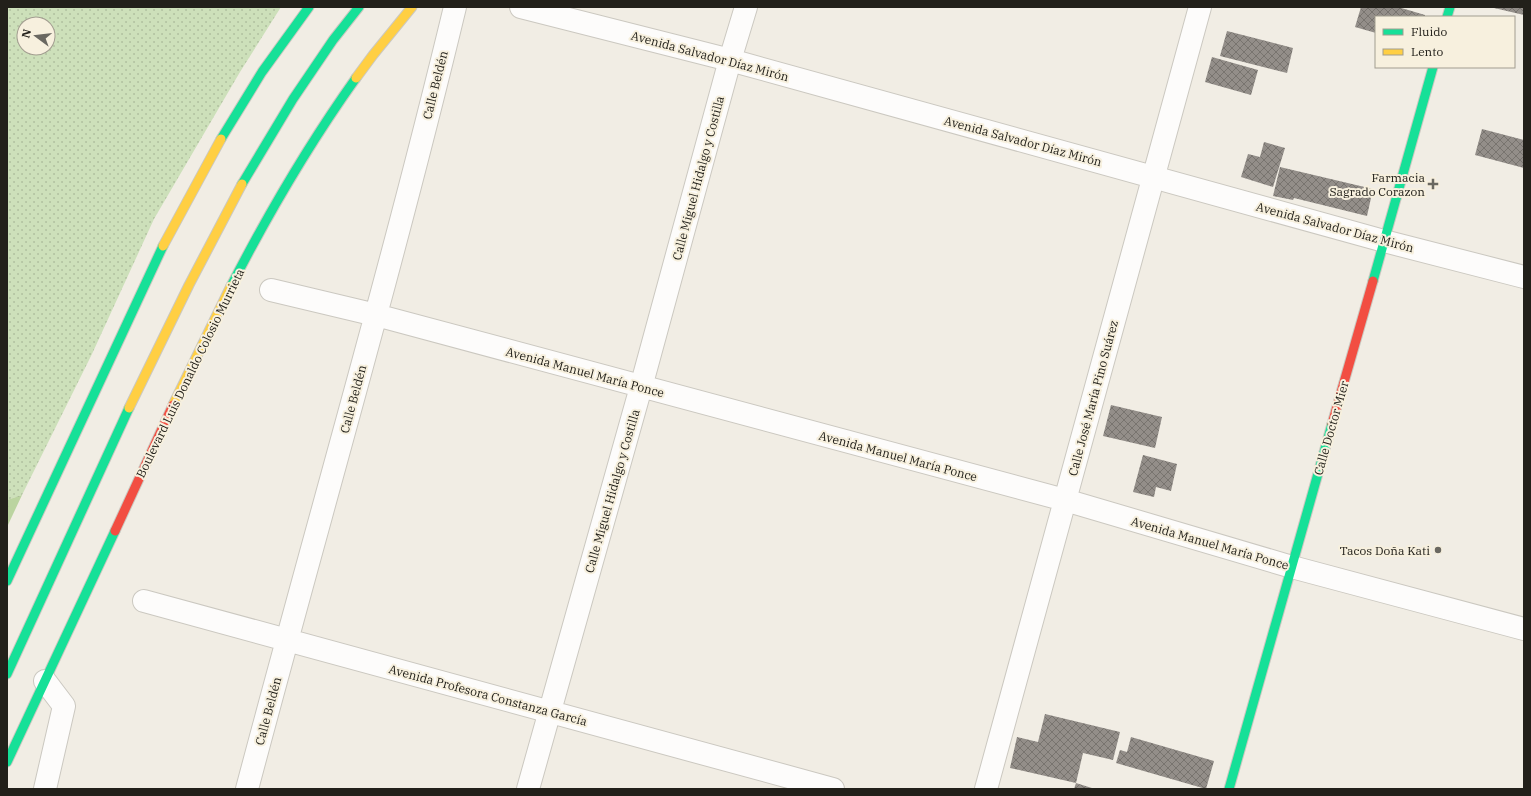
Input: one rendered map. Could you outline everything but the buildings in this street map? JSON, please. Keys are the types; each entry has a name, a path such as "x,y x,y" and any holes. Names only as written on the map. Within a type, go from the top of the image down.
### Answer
{"main road":[{"path":"7,581 169,234 213,151 262,72 309,7"},
{"path":"7,674 141,380 212,239 258,156 297,93 343,26 359,7"},
{"name":"Boulevard Luis Donaldo Colosio Murrieta","path":"7,762 181,389 247,255 286,187 341,98 387,35 412,7"},
{"name":"Calle Doctor Mier","path":"1229,789 1433,68"}],"street":[{"name":"Calle Beldén","path":"247,789 286,639 376,315 455,7"},
{"name":"Avenida Salvador Díaz Mirón","path":"521,7 730,60 1384,241 1524,277"},
{"name":"Calle Miguel Hidalgo y Costilla","path":"528,789 746,7"},
{"name":"Calle José María Pino Suárez","path":"986,789 1200,7"},
{"name":"Avenida Manuel María Ponce","path":"270,290 376,315 1065,500 1292,566 1524,629"},
{"name":"Avenida Profesora Constanza García","path":"144,602 286,639 833,789"},
{"path":"45,681 64,706 45,789"}],"green space":[{"path":"7,7 281,7 240,72 154,219 92,354 22,495 7,500"},
{"path":"22,495 7,527 7,500"}],"traffic: fast":[{"path":"221,139 262,72 309,7"},
{"path":"242,184 293,99 333,40 359,7"},
{"path":"1447,16 1450,7"},
{"path":"1373,281 1433,68"},
{"path":"231,286 290,180 322,128 356,78"},
{"path":"7,581 163,246"},
{"path":"7,674 129,408"},
{"path":"1229,789 1332,424"},
{"path":"7,762 115,531"}],"traffic: slow":[{"path":"356,78 412,7"},
{"path":"163,246 221,139"},
{"path":"129,408 189,285 242,184"},
{"path":"173,405 231,286"}],"traffic: jam":[{"path":"1332,424 1373,281"},
{"path":"115,531 173,405"}],"place":[{"name":"Farmacia Sagrado Corazon","path":"1433,184"},
{"name":"Tacos Doña Kati","path":"1438,550"}]}
